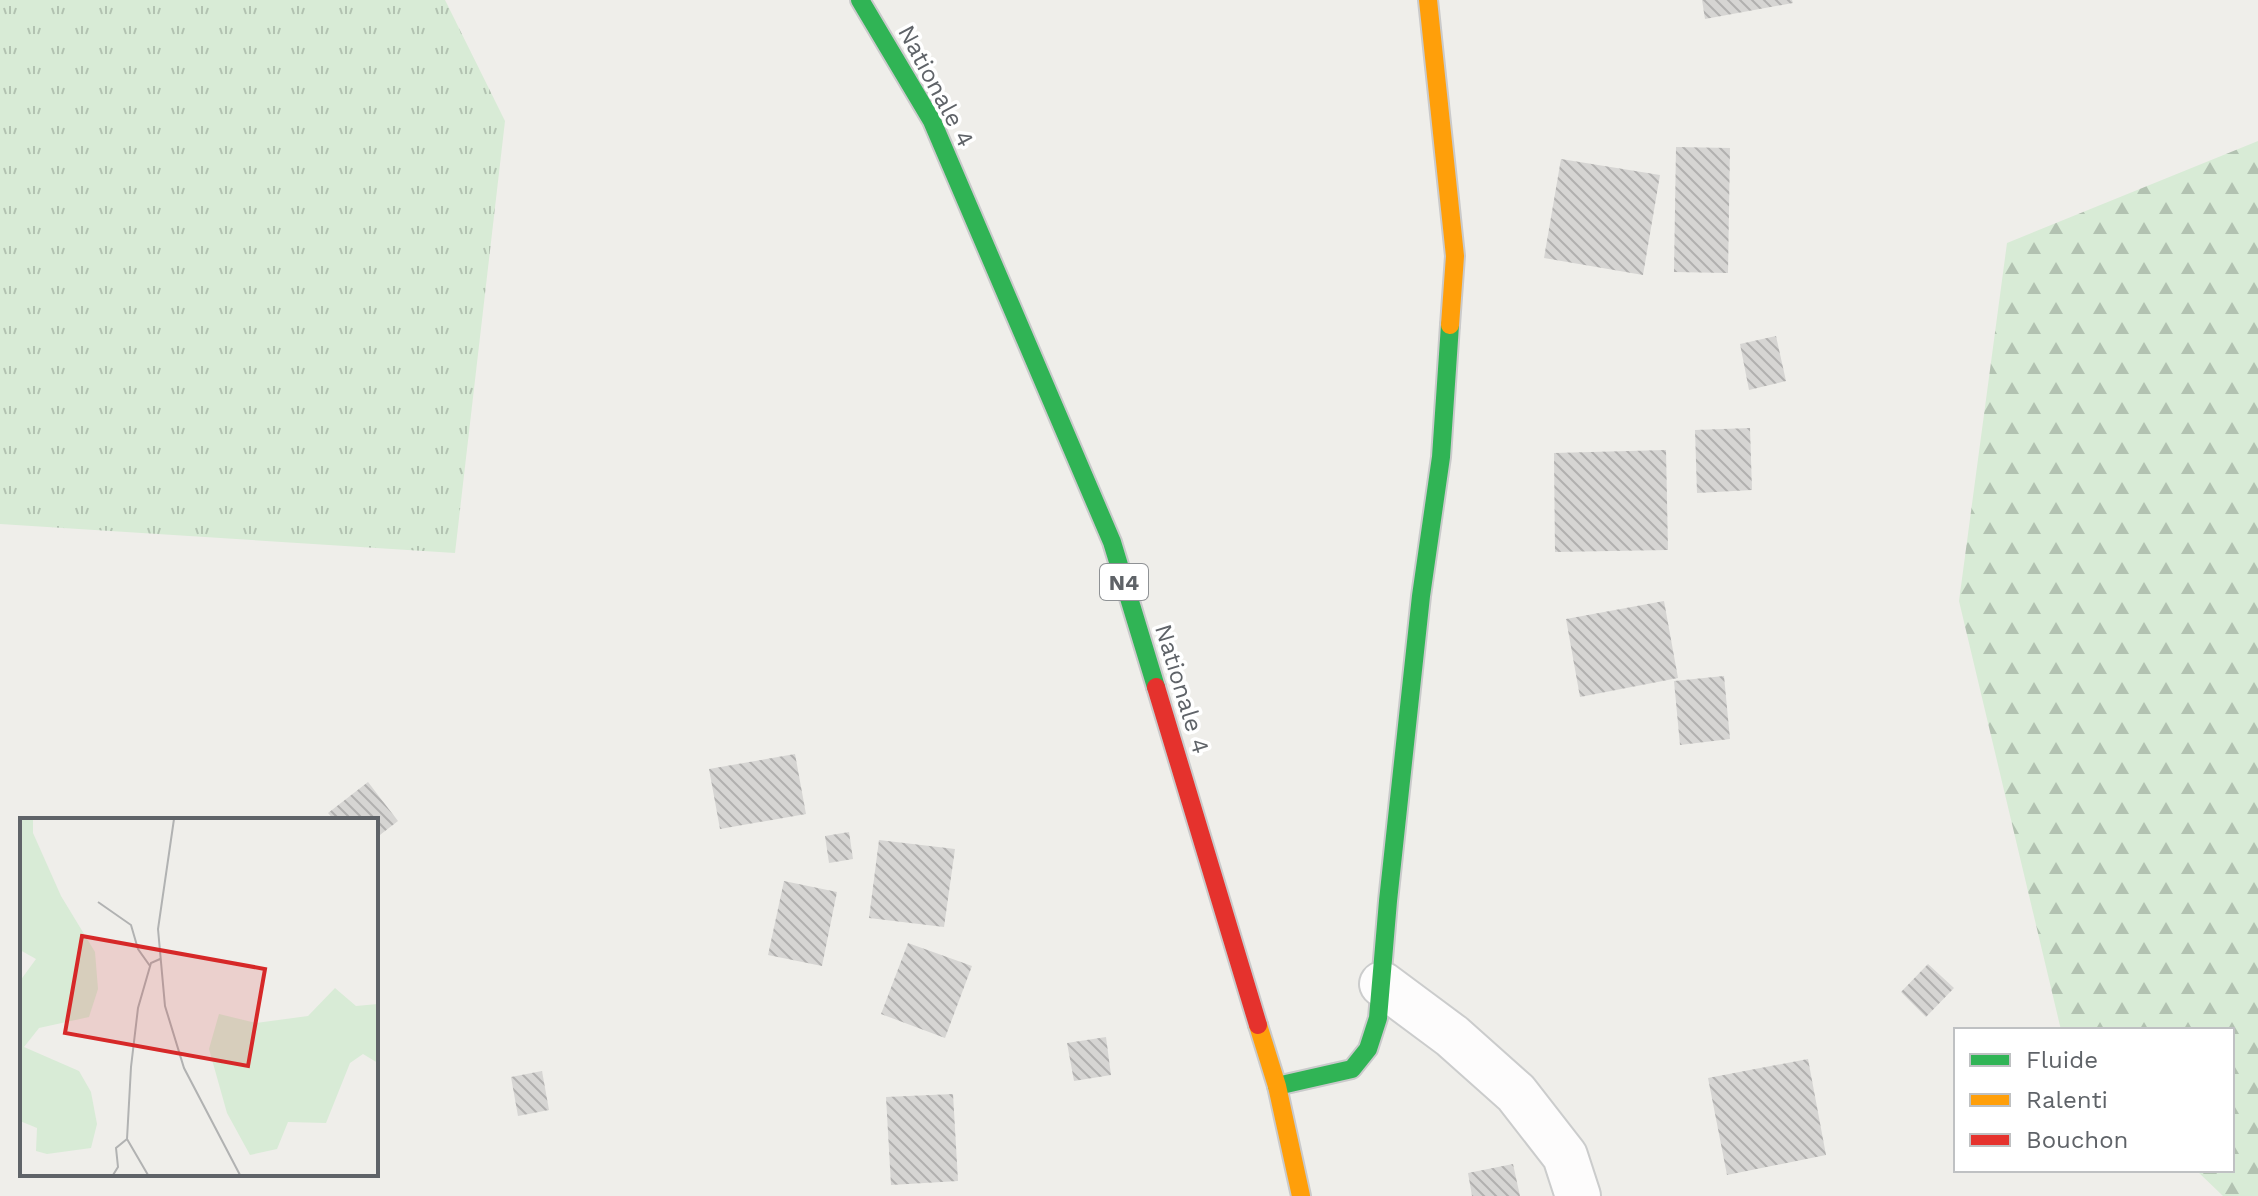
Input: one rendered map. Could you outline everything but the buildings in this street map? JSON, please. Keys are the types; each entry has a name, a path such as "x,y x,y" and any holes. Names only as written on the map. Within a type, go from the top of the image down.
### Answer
{"main road":[{"name":"Nationale 4","path":"860,0 932,121 1112,542 1277,1086 1301,1196"},
{"path":"1277,1086 1352,1069 1368,1049 1378,1018 1416,642 1441,457 1455,256 1428,0"}],"street":[{"path":"1382,984 1452,1036 1516,1093 1565,1156 1578,1196"}],"green space":[{"path":"0,0 445,0 505,121 455,553 0,524"},
{"path":"2258,141 2258,1196 2223,1196 2198,1172 2234,1172 2234,1028 2061,1028 1959,601 2007,243"}],"traffic: fast":[{"path":"860,0 932,121 1112,542 1156,687"},
{"path":"1277,1086 1352,1069 1368,1049 1378,1018 1421,596 1441,457 1450,325"}],"traffic: slow":[{"path":"1428,0 1455,256 1450,325"},
{"path":"1258,1025 1277,1086 1301,1196"}],"traffic: jam":[{"path":"1156,687 1258,1025"}]}
